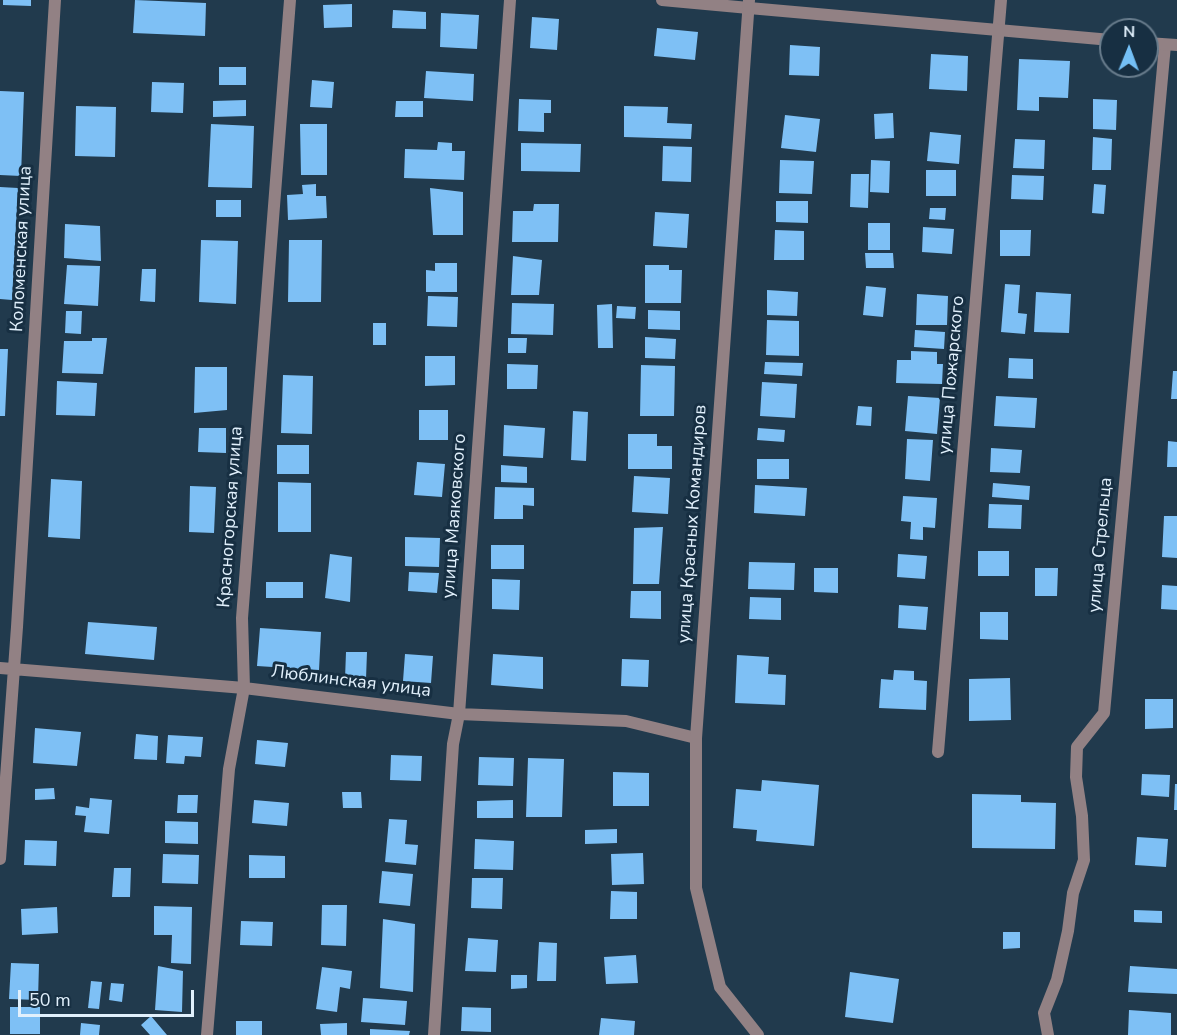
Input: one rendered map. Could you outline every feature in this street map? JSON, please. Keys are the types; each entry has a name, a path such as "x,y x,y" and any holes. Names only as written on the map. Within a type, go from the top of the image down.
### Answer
{"street":[{"name":"Коломенская улица","path":"0,859 6,669 17,627 56,0"},
{"name":"Красногорская улица","path":"207,1035 229,769 244,688 242,618 290,0"},
{"name":"улица Маяковского","path":"435,1035 453,744 459,714 510,0"},
{"path":"662,0 749,4 998,32 1099,39"},
{"name":"улица Пожарского","path":"938,752 1000,0"},
{"name":"улица Красных Командиров","path":"749,4 696,738 696,888 720,987 759,1035"},
{"name":"улица Стрельца","path":"1048,1035 1044,1013 1057,980 1068,931 1073,893 1083,860 1082,816 1076,777 1077,747 1104,713 1171,45"},
{"name":"Люблинская улица","path":"6,669 244,688 459,714 626,721 696,738"}],"building":[{"path":"3,0 31,0 31,6 3,5"},
{"path":"135,0 206,3 205,36 133,33"},
{"path":"352,4 352,27 324,28 323,5"},
{"path":"393,10 426,12 426,29 392,28"},
{"path":"441,13 479,15 477,49 440,47"},
{"path":"532,17 559,19 557,50 530,48"},
{"path":"657,28 698,32 695,60 654,56"},
{"path":"790,45 820,47 819,76 789,75"},
{"path":"931,54 968,56 967,91 929,89"},
{"path":"1019,59 1070,61 1068,98 1039,97 1039,111 1017,110"},
{"path":"219,67 246,67 246,85 219,85"},
{"path":"426,71 474,74 473,101 424,98"},
{"path":"312,80 334,82 332,108 310,107"},
{"path":"152,82 184,83 183,113 151,112"},
{"path":"0,91 24,92 21,176 0,175"},
{"path":"519,99 551,100 551,113 544,113 544,132 518,131"},
{"path":"1093,99 1117,100 1116,130 1093,129"},
{"path":"246,100 246,116 213,117 213,101"},
{"path":"396,101 423,101 423,117 395,117"},
{"path":"76,106 116,107 115,157 75,156"},
{"path":"624,106 668,107 667,123 692,124 691,139 624,137"},
{"path":"893,113 894,138 875,139 874,114"},
{"path":"785,115 820,119 816,152 781,148"},
{"path":"211,124 254,126 252,188 208,187"},
{"path":"300,124 327,124 327,175 301,175"},
{"path":"930,132 961,135 959,164 927,161"},
{"path":"1093,137 1112,139 1111,170 1092,170"},
{"path":"1015,139 1045,140 1044,169 1013,168"},
{"path":"438,142 452,143 452,151 465,151 464,180 404,178 405,149 437,150"},
{"path":"521,143 581,144 580,172 521,171"},
{"path":"663,146 692,147 691,182 662,181"},
{"path":"780,160 814,161 812,194 779,193"},
{"path":"871,160 890,161 889,193 870,192"},
{"path":"926,170 956,170 956,196 926,196"},
{"path":"851,174 869,174 868,208 850,207"},
{"path":"1012,175 1044,176 1043,200 1011,199"},
{"path":"316,184 316,196 326,196 327,218 288,220 287,195 303,194 302,185"},
{"path":"1094,184 1106,185 1104,214 1092,213"},
{"path":"0,187 18,188 12,300 0,299"},
{"path":"430,188 463,192 463,235 433,235"},
{"path":"216,200 241,200 241,217 216,217"},
{"path":"776,201 808,201 808,223 776,222"},
{"path":"534,204 559,204 558,242 512,242 513,211 533,211"},
{"path":"930,208 946,208 945,220 929,219"},
{"path":"655,212 689,214 687,248 653,246"},
{"path":"868,223 890,223 890,250 868,250"},
{"path":"65,224 100,226 101,261 64,258"},
{"path":"923,227 954,229 952,254 922,252"},
{"path":"775,230 804,231 804,260 774,260"},
{"path":"1000,230 1031,230 1030,256 1000,256"},
{"path":"201,240 238,241 236,304 199,302"},
{"path":"289,240 322,240 321,302 288,302"},
{"path":"865,253 893,253 894,268 866,268"},
{"path":"513,256 542,260 539,295 511,295"},
{"path":"435,263 457,263 457,292 426,292 426,270 435,271"},
{"path":"67,265 100,266 98,306 64,304"},
{"path":"645,265 669,265 669,270 682,270 681,303 645,303"},
{"path":"142,269 156,269 155,302 140,301"},
{"path":"1005,284 1020,285 1018,313 1027,314 1025,334 1001,332"},
{"path":"866,286 886,288 883,317 863,315"},
{"path":"767,290 798,292 797,316 767,315"},
{"path":"1036,292 1071,294 1069,333 1034,332"},
{"path":"917,294 948,296 947,325 916,325"},
{"path":"428,296 458,297 457,327 427,326"},
{"path":"512,303 554,304 553,335 511,334"},
{"path":"612,304 613,348 598,348 597,305"},
{"path":"617,306 636,307 635,319 616,318"},
{"path":"648,310 680,311 680,330 648,329"},
{"path":"66,311 82,311 81,334 65,333"},
{"path":"767,320 799,321 799,356 766,355"},
{"path":"373,323 386,323 386,345 373,345"},
{"path":"915,330 945,332 944,349 914,347"},
{"path":"645,337 676,339 675,359 645,358"},
{"path":"92,338 107,338 103,374 62,373 64,341 92,341"},
{"path":"508,338 527,338 526,353 508,353"},
{"path":"0,349 8,349 5,416 0,416"},
{"path":"911,351 937,352 937,364 943,364 942,384 896,383 897,360 911,360"},
{"path":"425,356 455,356 455,385 425,386"},
{"path":"1009,358 1033,359 1033,379 1008,378"},
{"path":"765,362 803,363 802,376 764,374"},
{"path":"507,364 538,365 537,389 507,389"},
{"path":"641,365 675,366 674,416 640,416"},
{"path":"195,367 227,367 227,410 194,413"},
{"path":"1173,371 1177,371 1177,399 1171,399"},
{"path":"283,375 313,376 312,434 281,433"},
{"path":"57,381 97,383 95,416 56,415"},
{"path":"762,382 797,384 795,418 760,416"},
{"path":"908,396 940,398 937,434 905,431"},
{"path":"996,396 1037,398 1035,428 994,426"},
{"path":"858,406 872,407 871,426 856,425"},
{"path":"419,410 448,410 448,440 419,440"},
{"path":"573,411 588,412 586,461 571,460"},
{"path":"504,425 545,428 543,458 503,456"},
{"path":"199,428 226,428 226,453 198,452"},
{"path":"758,428 785,430 784,442 757,440"},
{"path":"628,434 657,434 657,446 672,446 672,469 628,469"},
{"path":"907,439 933,440 930,481 905,479"},
{"path":"1168,441 1177,442 1177,467 1167,467"},
{"path":"277,445 309,445 309,474 277,474"},
{"path":"991,448 1022,450 1020,473 990,472"},
{"path":"757,459 789,459 789,479 757,479"},
{"path":"417,462 445,464 442,497 414,495"},
{"path":"501,465 527,467 527,483 501,482"},
{"path":"634,476 670,478 668,514 632,512"},
{"path":"51,479 82,481 80,539 48,537"},
{"path":"278,482 311,483 311,532 278,532"},
{"path":"993,483 1030,486 1029,500 992,497"},
{"path":"755,485 807,488 805,516 754,513"},
{"path":"190,486 216,487 214,533 189,532"},
{"path":"495,487 534,488 534,506 523,505 523,519 494,519"},
{"path":"903,496 937,498 935,528 923,527 923,540 910,539 911,522 901,521"},
{"path":"989,504 1022,505 1021,529 988,528"},
{"path":"1164,516 1177,516 1177,558 1162,557"},
{"path":"663,527 659,584 633,584 634,528"},
{"path":"405,537 440,538 439,567 405,566"},
{"path":"491,545 524,545 524,569 491,569"},
{"path":"978,551 1009,551 1009,576 978,576"},
{"path":"330,554 352,557 350,602 325,598"},
{"path":"898,554 927,556 925,579 897,577"},
{"path":"749,562 795,563 794,590 748,589"},
{"path":"814,568 838,568 838,593 814,592"},
{"path":"1035,568 1058,568 1057,596 1035,596"},
{"path":"409,572 439,573 437,593 408,591"},
{"path":"492,579 520,580 519,610 492,609"},
{"path":"266,582 303,582 303,598 266,598"},
{"path":"1162,585 1177,586 1177,610 1161,609"},
{"path":"631,591 661,591 661,619 630,618"},
{"path":"750,597 781,598 781,620 749,619"},
{"path":"899,605 928,607 926,630 898,628"},
{"path":"980,612 1008,612 1008,640 980,639"},
{"path":"88,622 157,627 154,660 85,654"},
{"path":"260,628 321,632 319,670 257,666"},
{"path":"346,652 367,652 366,679 345,679"},
{"path":"405,654 433,656 431,683 403,681"},
{"path":"493,654 543,657 543,689 491,685"},
{"path":"737,655 769,657 768,674 786,675 785,705 735,703"},
{"path":"622,659 649,660 648,687 621,686"},
{"path":"894,670 914,671 914,680 927,681 926,710 879,708 881,679 893,680"},
{"path":"1010,678 1011,720 969,721 969,679"},
{"path":"1145,699 1173,699 1173,728 1145,729"},
{"path":"35,728 81,732 77,766 33,763"},
{"path":"136,734 158,736 157,760 134,759"},
{"path":"168,735 203,737 201,757 185,756 184,764 166,763"},
{"path":"257,740 288,743 285,767 255,764"},
{"path":"391,755 422,756 421,781 390,780"},
{"path":"479,757 514,758 513,786 478,785"},
{"path":"528,758 564,759 562,817 526,817"},
{"path":"613,772 649,773 649,806 613,806"},
{"path":"1142,774 1170,775 1169,797 1141,795"},
{"path":"762,780 819,785 814,846 756,841 757,830 733,828 736,789 761,791"},
{"path":"1175,784 1177,784 1177,810 1174,810"},
{"path":"54,788 55,799 35,800 35,789"},
{"path":"342,792 361,792 362,808 343,808"},
{"path":"972,794 1021,795 1021,802 1056,803 1055,849 972,848"},
{"path":"178,795 198,795 197,813 177,813"},
{"path":"90,798 112,800 109,834 84,832 86,816 75,815 76,806 89,808"},
{"path":"254,800 289,803 287,826 252,823"},
{"path":"513,800 513,818 477,818 477,801"},
{"path":"389,819 407,820 405,844 418,845 416,865 385,862"},
{"path":"165,821 198,822 198,844 165,843"},
{"path":"617,829 617,843 585,844 585,830"},
{"path":"1137,837 1168,839 1166,867 1135,865"},
{"path":"475,839 514,841 513,870 474,869"},
{"path":"25,840 57,841 56,866 24,865"},
{"path":"643,853 644,884 612,885 611,854"},
{"path":"163,854 199,855 198,884 162,883"},
{"path":"249,855 285,856 285,878 249,878"},
{"path":"114,868 131,868 130,897 112,897"},
{"path":"382,871 413,874 410,906 379,903"},
{"path":"472,878 503,878 502,909 471,908"},
{"path":"611,891 637,892 637,919 610,919"},
{"path":"322,905 347,905 346,946 321,945"},
{"path":"154,906 192,907 191,964 171,963 172,935 154,935"},
{"path":"57,907 58,933 22,935 21,909"},
{"path":"1134,910 1162,911 1162,923 1134,922"},
{"path":"383,919 415,924 413,992 380,988"},
{"path":"241,921 273,922 272,946 240,945"},
{"path":"1003,932 1020,932 1020,948 1003,949"},
{"path":"468,938 498,940 496,972 465,971"},
{"path":"539,942 557,943 556,981 537,981"},
{"path":"636,955 638,983 606,984 604,957"},
{"path":"11,963 39,964 38,1000 9,999"},
{"path":"158,966 183,971 182,1012 155,1010"},
{"path":"1130,966 1177,969 1177,994 1128,992"},
{"path":"322,967 352,971 350,989 340,987 337,1012 316,1009"},
{"path":"850,972 899,979 893,1023 845,1017"},
{"path":"511,975 527,975 527,988 511,989"},
{"path":"91,981 102,982 99,1009 88,1008"},
{"path":"111,983 124,984 122,1002 109,1000"},
{"path":"363,998 407,1001 405,1025 361,1022"},
{"path":"10,1007 40,1007 40,1034 10,1034"},
{"path":"462,1007 491,1008 491,1032 461,1031"},
{"path":"1129,1010 1171,1013 1171,1035 1128,1035"},
{"path":"151,1016 167,1035 150,1035 141,1025"},
{"path":"601,1018 635,1021 634,1035 599,1035"},
{"path":"236,1021 262,1021 262,1035 236,1035"},
{"path":"81,1023 100,1025 99,1035 80,1035"},
{"path":"347,1023 347,1035 321,1035 320,1024"},
{"path":"370,1029 410,1031 409,1035 370,1035"}]}
